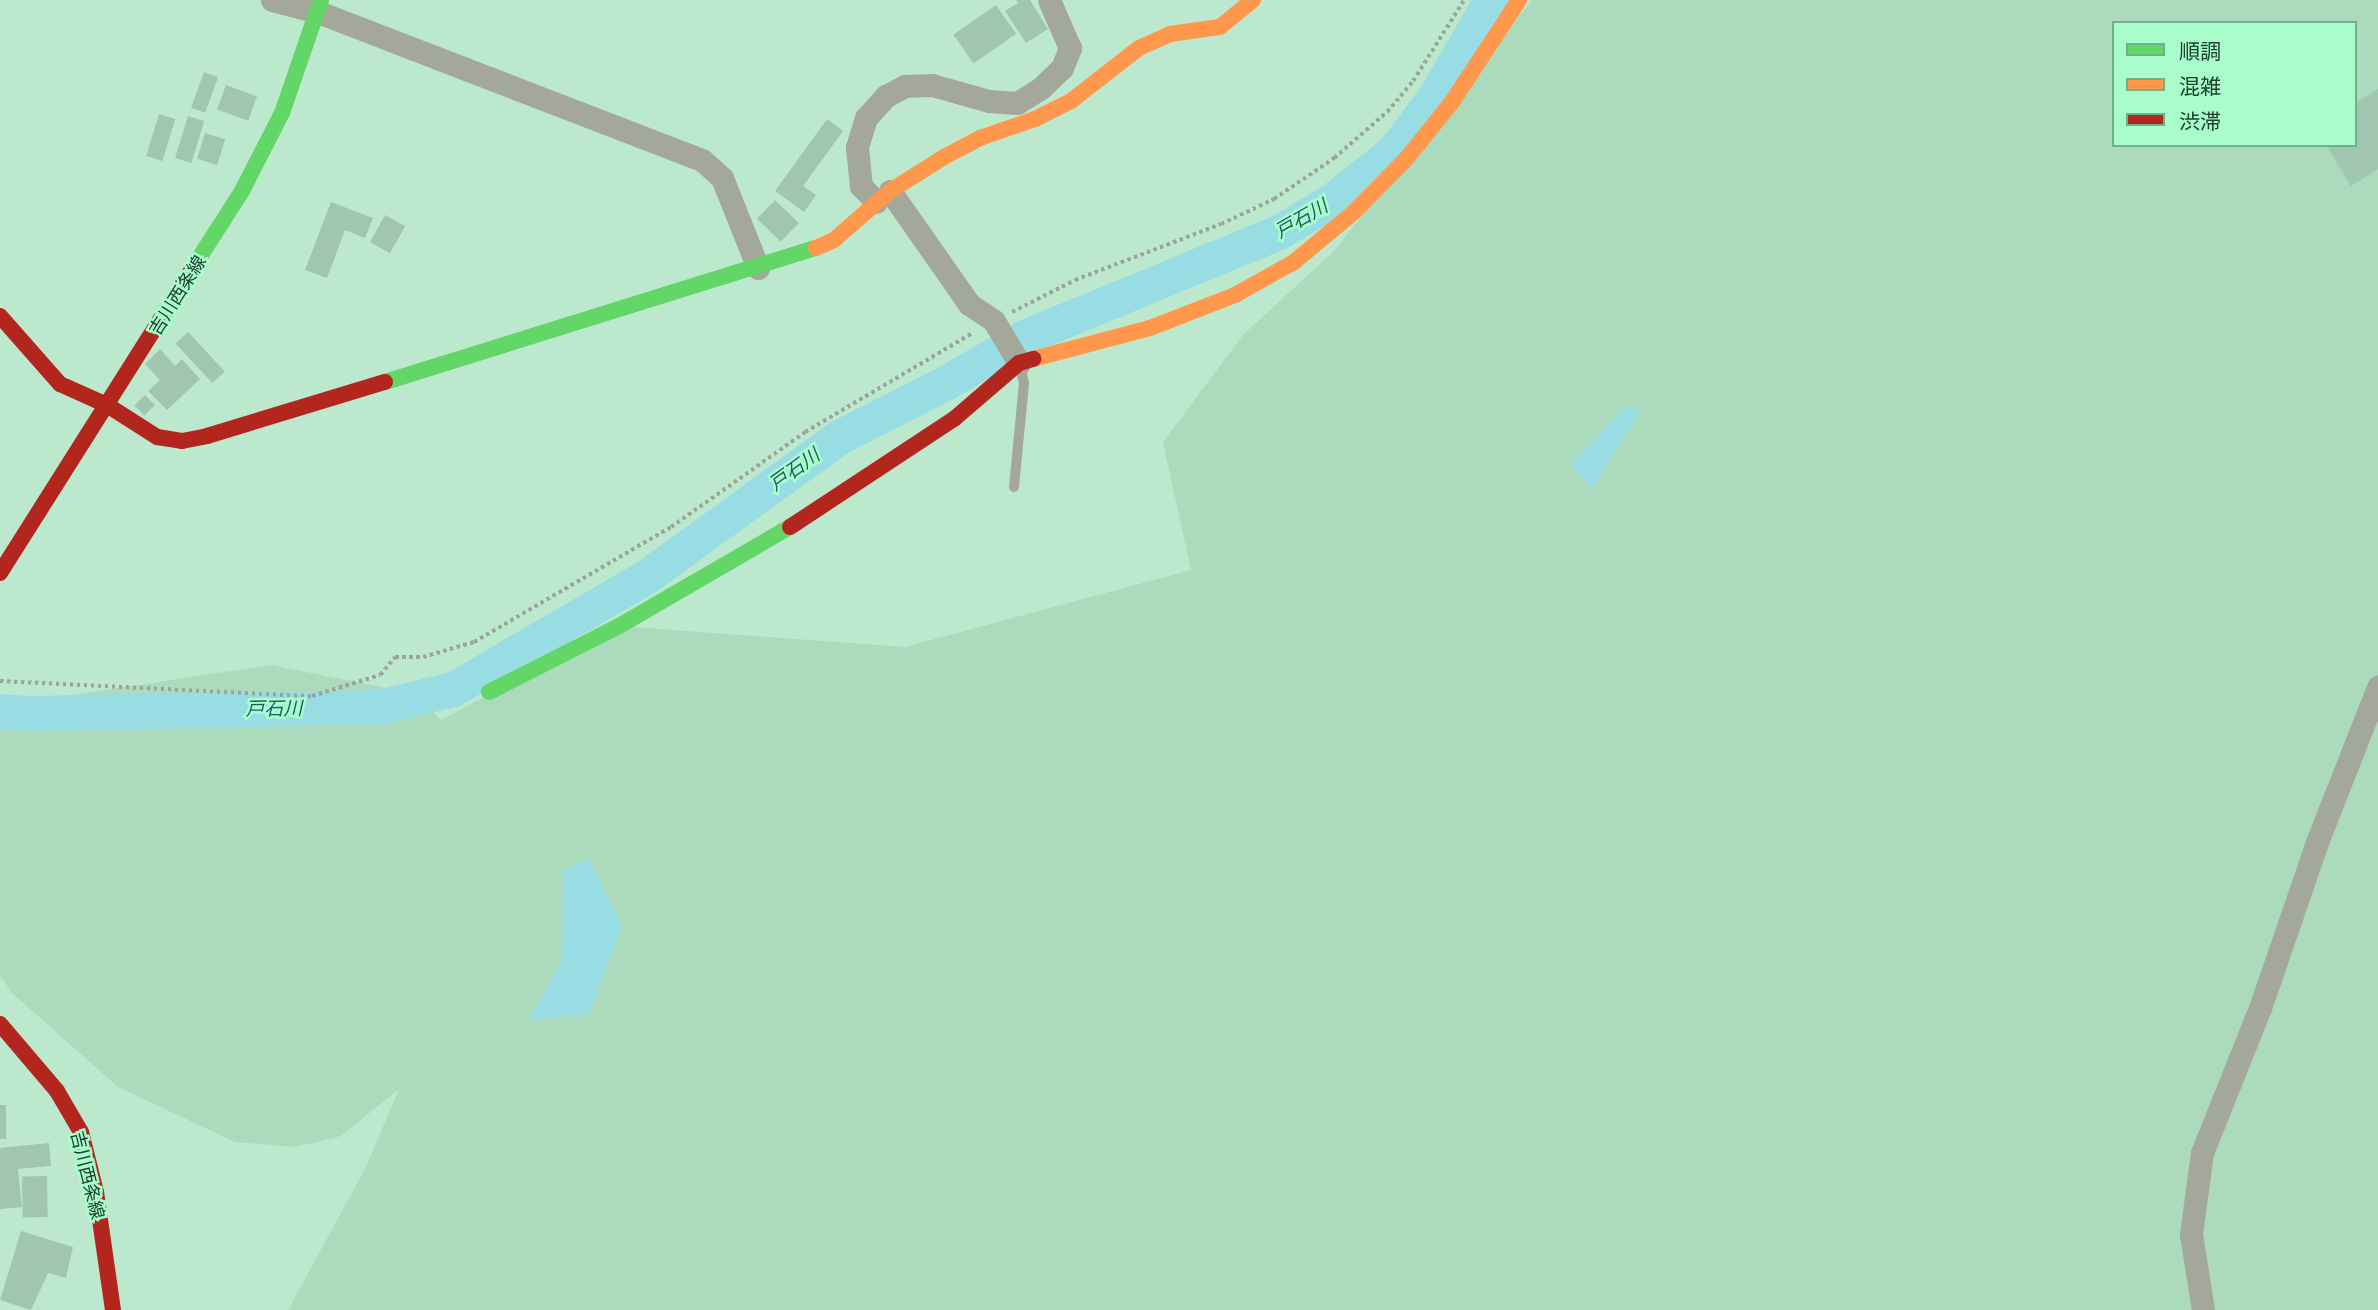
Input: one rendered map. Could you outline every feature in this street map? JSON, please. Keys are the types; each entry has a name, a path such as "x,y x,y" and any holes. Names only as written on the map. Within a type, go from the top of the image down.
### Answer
{"street":[{"path":"272,0 319,6 702,160 722,178 758,268"},
{"path":"1019,363 994,321 969,304 883,196 861,186 857,147 866,118 886,96 905,86 932,85 989,101 1017,103 1041,88 1062,68 1070,48 1049,0"},
{"path":"0,316 60,384 107,405 157,438 182,441 195,439 758,268 834,240 883,196 980,138 1035,119 1071,102 1139,48 1170,34 1220,27 1247,8 1252,0"},
{"path":"489,692 631,620 816,512 954,419 1019,363 1150,327 1235,295 1294,262 1354,212 1406,158 1452,102 1519,0"},
{"name":"吉川西条線","path":"0,573 242,191 282,113 319,6"},
{"path":"2203,1310 2191,1234 2202,1153 2260,1008 2317,842 2378,687"},
{"name":"吉川西条線","path":"0,1024 57,1091 81,1132 96,1192 113,1310"}],"lane":[{"path":"1014,487 1024,383 1019,363"}],"path":[{"path":"0,681 312,696 380,674 395,657 424,657 474,642 671,527 805,432 994,321 1075,280 1221,224 1273,199 1334,158 1387,111 1413,81 1464,0"}],"green space":[{"path":"1532,0 2378,0 2378,1310 288,1310 366,1167 399,1089 341,1136 295,1147 235,1142 118,1087 12,993 0,975 0,706 271,665 416,694 441,720 619,626 905,647 1191,570 1163,442 1243,335 1334,251"}],"water":[{"path":"1626,406 1640,412 1592,489 1571,464"},
{"path":"589,859 622,927 589,1014 528,1020 562,962 563,870"}],"building":[{"path":"1016,0 1030,0 1048,29 1026,43 1005,11 1018,3"},
{"path":"996,5 1016,34 973,63 953,35"},
{"path":"204,72 218,77 205,113 191,108"},
{"path":"226,85 257,96 248,121 217,109"},
{"path":"2378,89 2378,169 2351,186 2327,147 2357,147 2357,102"},
{"path":"159,114 175,119 162,161 146,156"},
{"path":"188,116 204,121 191,163 175,158"},
{"path":"827,119 843,131 803,186 816,195 804,212 775,191"},
{"path":"205,133 225,139 217,165 197,159"},
{"path":"775,200 799,223 781,242 757,219"},
{"path":"331,202 373,218 365,238 345,230 327,278 305,270"},
{"path":"385,215 405,226 390,253 370,242"},
{"path":"188,332 225,371 212,383 176,344"},
{"path":"160,349 175,366 182,359 200,379 167,410 148,391 160,380 145,364"},
{"path":"145,395 155,405 144,416 134,406"},
{"path":"0,1105 6,1105 6,1139 0,1139"},
{"path":"49,1143 51,1166 18,1169 22,1207 0,1209 0,1148"},
{"path":"22,1176 47,1176 48,1217 23,1217"},
{"path":"21,1231 73,1247 66,1278 48,1273 31,1310 0,1300"}],"waterway":[{"name":"戸石川","path":"0,711 31,713 379,707 453,689 647,576 839,437 947,382 1024,337 1279,232 1331,201 1394,151 1434,98 1491,0"}],"traffic: fast":[{"path":"192,269 242,191 282,113 321,0"},
{"path":"385,382 816,248"},
{"path":"489,692 619,626 790,527"}],"traffic: slow":[{"path":"816,248 834,240 890,191 944,157 980,138 1035,119 1071,101 1139,48 1170,34 1220,27 1253,0"},
{"path":"1033,359 1150,328 1235,295 1294,262 1354,212 1407,158 1452,102 1519,0"}],"traffic: jam":[{"path":"0,573 192,269"},
{"path":"0,316 60,384 107,405 157,437 182,441 207,436 385,382"},
{"path":"790,527 954,419 1019,363 1033,359"},
{"path":"0,1024 57,1091 81,1132 96,1192 113,1310"}]}
